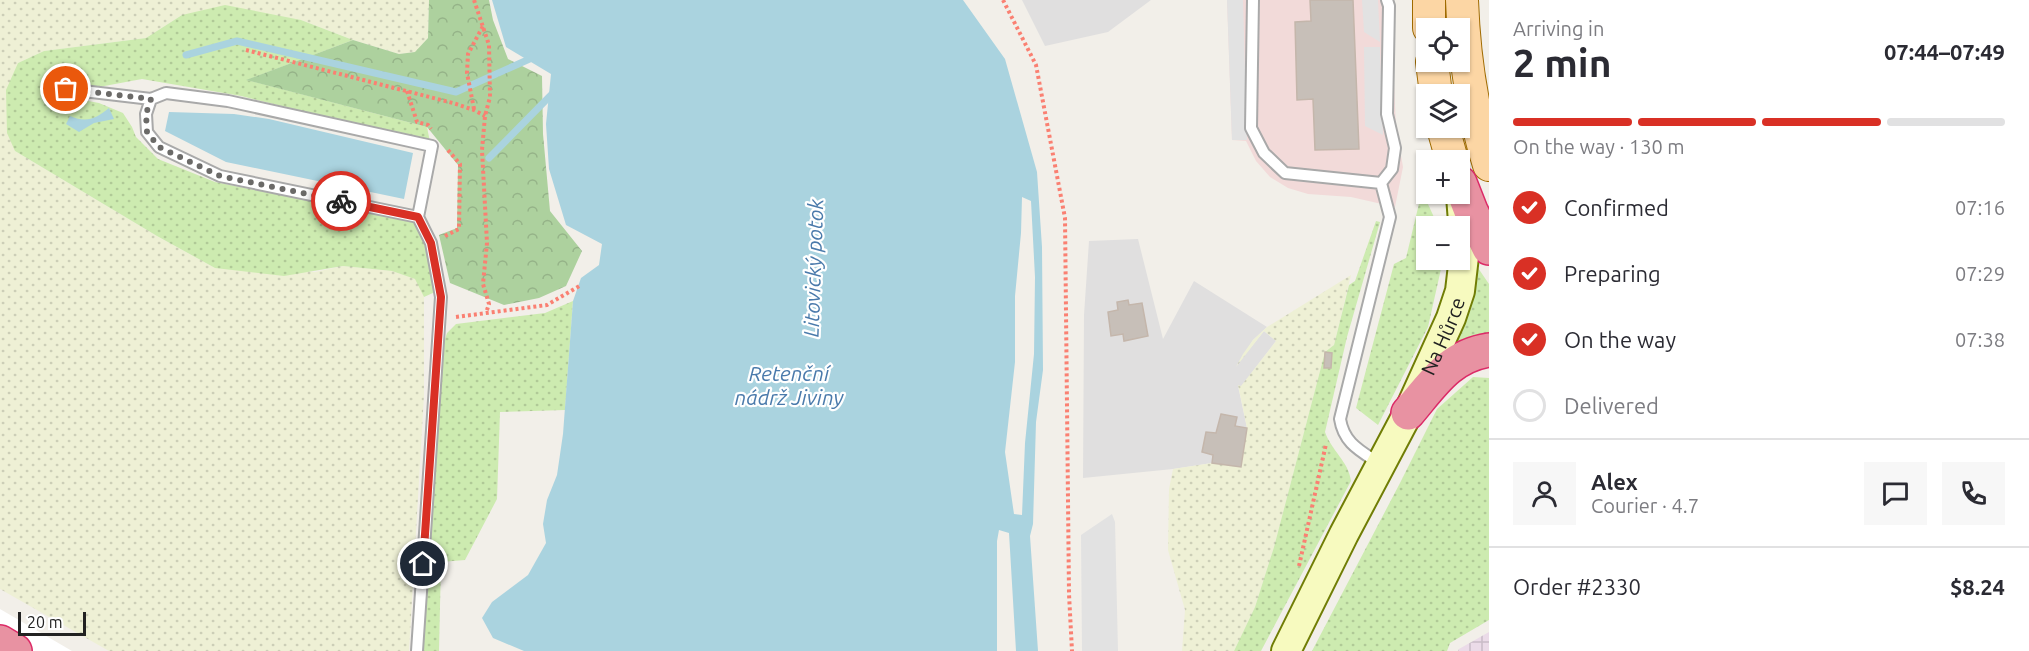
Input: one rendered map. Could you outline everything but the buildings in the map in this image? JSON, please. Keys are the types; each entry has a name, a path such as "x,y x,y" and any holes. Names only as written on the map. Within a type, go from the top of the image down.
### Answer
{"highway":[{"path":"1468,204 1489,248"},
{"path":"1408,413 1450,365 1470,354 1489,350"},
{"path":"0,642 15,651"}],"main road":[{"path":"1429,0 1429,18"},
{"path":"1462,0 1463,36 1470,89 1475,117 1489,165"},
{"name":"Na Hůrce","path":"1380,464 1408,413 1451,318 1460,291 1465,248 1462,204"},
{"path":"1286,651 1380,464"}],"lane":[{"path":"1253,0 1251,128 1264,153 1285,173 1381,183"},
{"path":"1381,183 1392,169 1395,148 1386,114 1389,6 1387,0"},
{"path":"57,103 66,89 151,99 166,93 228,101 432,146 418,217 431,243 441,297 417,651"},
{"path":"151,99 146,114 147,132 159,147 220,176 418,217"},
{"path":"1380,464 1348,441 1342,432 1340,419 1390,217 1381,183"}],"path":[{"path":"474,0 489,45 490,97 485,116 482,150 487,243 483,284 489,304 486,314"},
{"path":"1003,0 1036,65 1065,218 1069,594 1072,651"},
{"path":"474,110 466,73 468,54 483,26"},
{"path":"246,50 400,89 474,110 485,116"},
{"path":"440,319 547,305 581,285"},
{"path":"1297,574 1326,444"}],"shaded area":[{"path":"1022,0 1151,0 1108,32 1045,46"},
{"path":"1227,0 1390,0 1396,126 1403,167 1395,207 1351,197 1308,194 1288,188 1270,177 1256,161 1246,141 1232,140"},
{"path":"1227,0 1243,0 1247,140 1232,140"},
{"path":"1362,0 1378,0 1380,42 1364,32"},
{"path":"1364,47 1380,47 1383,135 1365,126"},
{"path":"1138,239 1163,339 1194,281 1267,327 1253,340 1239,362 1264,331 1276,341 1241,387 1238,386 1247,428 1241,467 1212,463 1083,478 1084,315 1089,241"},
{"path":"1112,514 1115,522 1118,651 1082,651 1081,535"},
{"path":"1489,632 1489,651 1458,651 1459,649"}],"green space":[{"path":"0,0 429,0 428,38 416,52 399,54 353,40 301,20 182,15 146,38 44,51 18,63 15,151 215,268 315,272 343,266 392,271 416,279 424,297 424,395 409,651 109,651 0,589"},
{"path":"429,0 489,0 493,20 508,59 542,76 543,134 550,211 582,251 566,286 539,298 504,305 450,283 439,235 457,228 458,165 427,127 246,80 353,40 399,54 415,52 428,38"},
{"path":"225,5 301,20 353,40 247,80 427,127 430,142 241,96 142,79 99,87 58,80 52,108 61,111 67,97 99,103 123,113 136,137 158,159 215,182 415,222 428,256 435,292 424,297 415,279 392,271 343,266 284,276 215,268 15,151 7,133 6,90 18,63 44,51 146,38 182,15"},
{"path":"1419,204 1428,204 1433,216 1416,216"},
{"path":"1416,216 1416,270 1441,270 1428,327 1378,425 1356,408 1394,264 1406,258"},
{"path":"1376,221 1380,222 1347,337 1325,432 1347,468 1351,481 1261,651 1234,651 1255,607 1274,547 1325,352 1334,345 1349,285 1355,281"},
{"path":"1476,265 1489,284 1489,336 1450,346"},
{"path":"1351,275 1334,345 1325,352 1274,547 1255,607 1234,651 1182,651 1185,610 1168,550 1169,489 1173,469 1212,463 1241,467 1247,428 1238,385 1241,386 1276,341 1264,331 1236,367 1243,354 1253,340 1267,327"},
{"path":"573,301 565,410 500,412 497,499 465,560 441,562 439,651 423,651 444,342 447,333 456,324 545,313"},
{"path":"1473,377 1489,378 1489,620 1450,643 1447,651 1312,651 1437,409"}],"water":[{"name":"Retenční nádrž Jiviny","path":"492,0 963,0 1005,59 1037,172 1042,247 1043,370 1036,422 1033,524 1030,536 1038,651 1016,651 1009,533 999,530 997,541 997,651 524,651 493,638 482,618 492,602 528,575 546,543 543,524 547,500 557,475 563,434 573,301 581,278 599,265 602,244 566,225 549,169 546,124 551,74 506,47","holes":["1022,197 1031,201 1035,277 1034,354 1025,443 1022,515 1014,514 1005,452 1015,362 1015,296"]},
{"path":"109,108 114,119 94,123 79,132 66,124 70,116 91,119"},
{"path":"169,112 234,114 269,119 413,153 404,199 226,162 165,131"}],"pier":[{"path":"0,609 72,651 0,651"}],"waterway":[{"path":"186,55 237,41 456,92 534,57"},
{"path":"489,158 553,93"}],"way so far":[{"path":"66,89 151,99 146,114 147,132 159,147 220,176 341,201"}],"route":[{"path":"341,201 418,217 431,243 441,297 423,564"}],"water label":[{"name":"Litovický potok","path":"813,268"}]}
